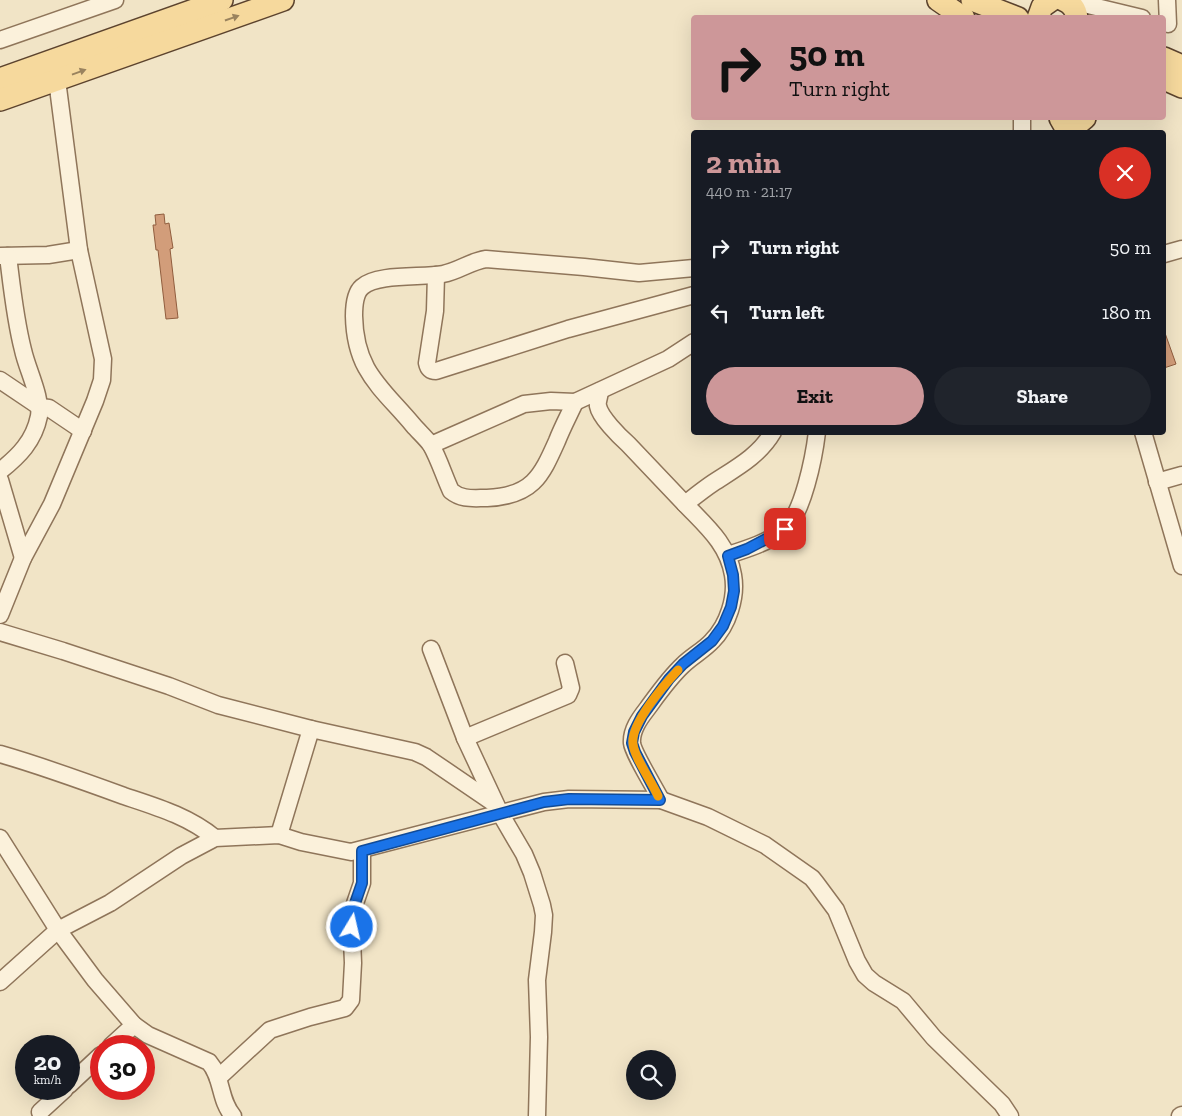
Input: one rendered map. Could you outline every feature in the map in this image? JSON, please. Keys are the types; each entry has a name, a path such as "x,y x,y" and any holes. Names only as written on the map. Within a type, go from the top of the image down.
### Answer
{"main road":[{"path":"0,100 57,80 222,0"},
{"path":"0,79 283,0"},
{"path":"938,0 960,15"},
{"path":"972,0 1010,15"},
{"path":"1166,59 1182,66"},
{"path":"1166,80 1182,87"}],"street":[{"path":"0,40 115,0"},
{"path":"1167,0 1171,24"},
{"path":"1061,8 1088,5 1130,15"},
{"path":"0,615 23,558 52,504 102,380 103,359 79,250 57,80"},
{"path":"1166,253 1182,249"},
{"path":"0,470 26,448 31,440 40,408 23,352 4,256 48,254 79,250"},
{"path":"575,402 546,467 536,481 524,489 498,497 464,498 456,495 451,490 431,445 380,390 368,373 354,332 354,310 358,292 369,283 379,280 452,272 478,260 486,259 639,273 691,268"},
{"path":"436,275 435,310 427,363 431,371 568,329 691,296"},
{"path":"431,445 524,404 550,401 575,402 668,359 691,344"},
{"path":"0,380 40,408 49,408 83,431"},
{"path":"600,391 598,406 604,417 616,433 718,538 728,556 733,575 734,591 731,607 723,626 712,641 683,664 669,679 642,716 634,732 632,743 635,752 660,800"},
{"path":"685,504 748,460 767,442 771,435"},
{"path":"728,556 747,549 785,529 798,511 811,468 817,435"},
{"path":"1144,435 1182,566"},
{"path":"1157,482 1182,475"},
{"path":"0,480 23,558"},
{"path":"0,632 169,686 218,705 311,729 415,752 426,756 498,809"},
{"path":"431,649 465,738 498,809 532,873 544,915 537,980 539,1037 537,1116"},
{"path":"465,738 568,695 571,688 565,663"},
{"path":"279,834 311,729"},
{"path":"0,754 48,768 194,822 215,838"},
{"path":"0,982 58,930 110,902 181,856 215,838 279,834 301,842 342,852 362,851 498,809 569,799 660,800 708,817 765,845 812,878 832,904 865,975 874,984 903,1001 934,1038 1002,1104 1010,1116"},
{"path":"0,838 58,930 95,980 134,1025 148,1035 210,1062 215,1069 222,1098 232,1116"},
{"path":"218,1078 270,1030 345,1008 349,1005 351,1000 353,963 351,915 362,883 362,851"},
{"path":"123,1035 134,1025"},
{"path":"80,1075 90,1065"},
{"path":"40,1112 53,1100"}],"building":[{"path":"164,214 165,224 169,223 173,248 170,249 178,318 166,319 158,250 156,250 153,225 156,225 155,215"},
{"path":"1166,336 1176,364 1166,367"}],"slow traffic":[{"path":"658,796 632,743 634,732 642,716 669,679 678,670"}],"route":[{"path":"352,927 352,910 362,883 362,851 544,802 569,799 660,800 632,743 637,724 669,679 683,664 712,641 723,626 731,607 734,591 733,575 728,556 767,540 785,529"}]}
